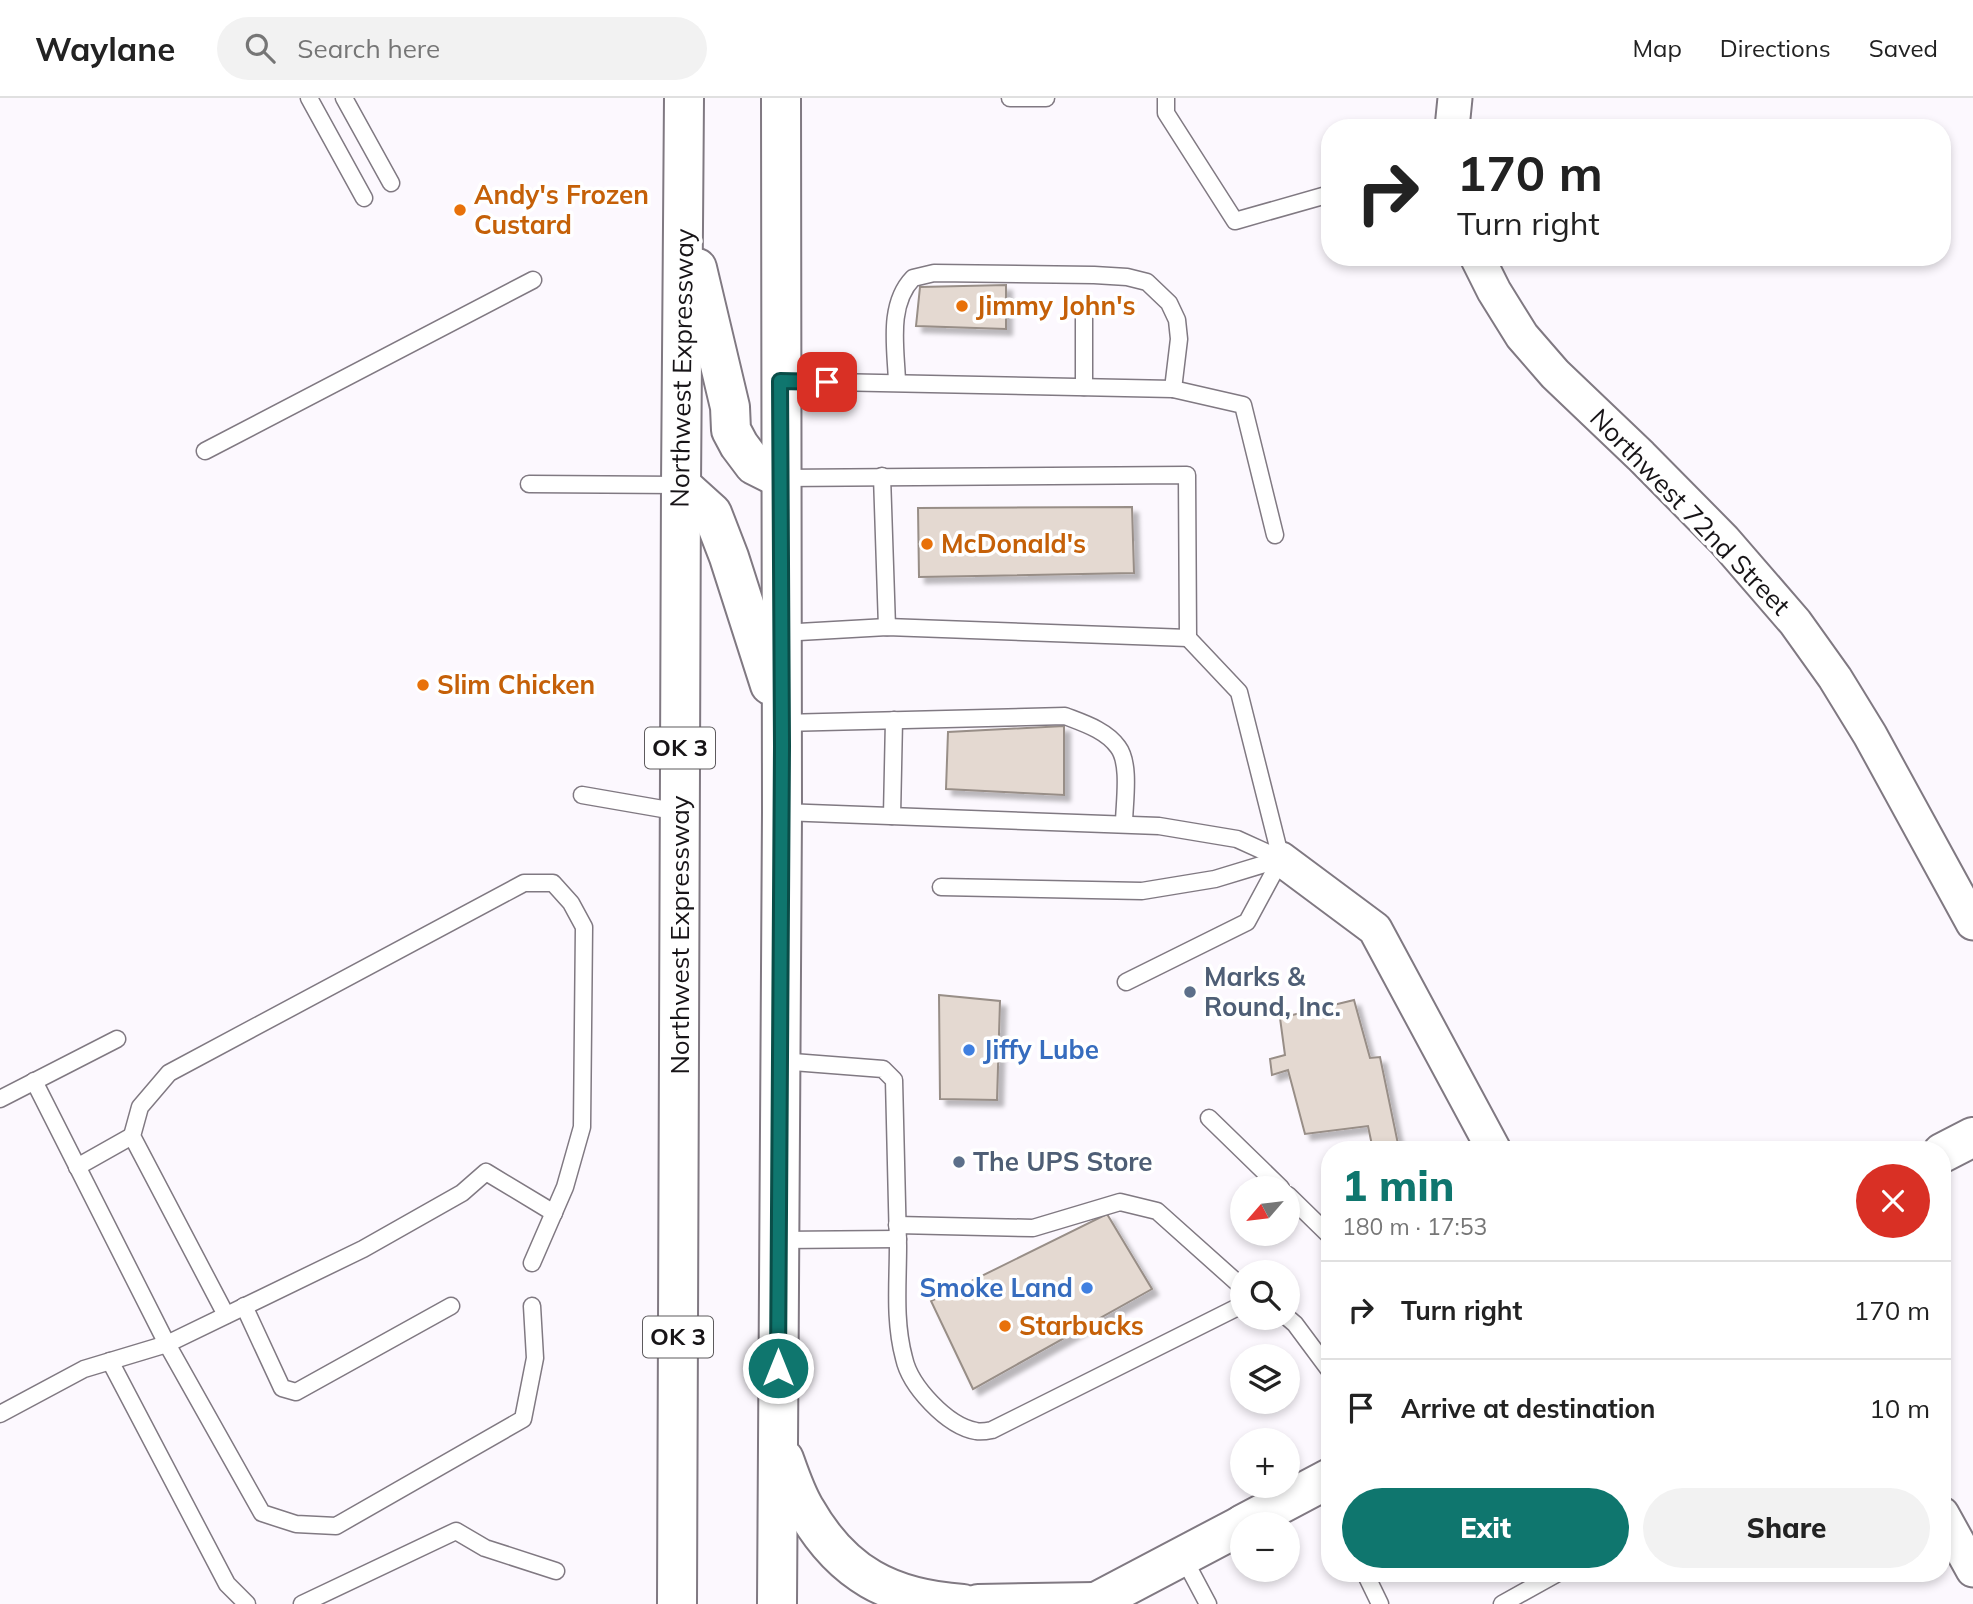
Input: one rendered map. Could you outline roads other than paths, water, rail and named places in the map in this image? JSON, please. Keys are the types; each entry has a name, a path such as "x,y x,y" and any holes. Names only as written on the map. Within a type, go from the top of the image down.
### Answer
{"main road":[{"name":"Northwest Expressway","path":"677,1604 684,98"},
{"path":"777,1604 782,812 781,98"},
{"path":"684,211 730,407 730,430 754,465 780,478"},
{"path":"681,485 712,513 729,557 782,723"},
{"path":"1951,1148 1973,1137"},
{"path":"777,1445 803,1507 823,1537 840,1556 870,1579 901,1594 929,1602 963,1604"},
{"path":"1269,1512 1321,1488"},
{"path":"978,1604 1094,1603 1230,1531"}],"street":[{"path":"1453,119 1455,98"},
{"name":"Northwest 72nd Street","path":"1482,266 1522,336 1555,374 1724,540 1807,639 1870,735 1973,923"},
{"path":"1280,859 1375,929 1489,1141"},
{"path":"1951,1530 1973,1570"}],"lane":[{"path":"309,98 364,198"},
{"path":"344,98 391,183"},
{"path":"1010,98 1046,98"},
{"path":"1166,98 1166,113 1235,221 1321,197"},
{"path":"897,382 895,322 900,300 907,284 913,278 934,273 1094,275 1127,277 1147,282 1169,303 1177,320 1179,339 1173,389"},
{"path":"205,452 533,280"},
{"path":"1084,314 1084,387"},
{"path":"780,381 1173,389 1243,405 1275,535"},
{"path":"780,478 1187,475 1188,638 1238,692 1280,859 1247,922 1126,982"},
{"path":"882,477 887,627"},
{"path":"529,484 681,485"},
{"path":"781,633 887,627 1188,638"},
{"path":"782,723 1065,716 1093,727 1119,747 1126,773 1124,824"},
{"path":"892,817 894,720"},
{"path":"582,795 680,812"},
{"path":"782,812 1159,826 1237,839 1280,859"},
{"path":"940,887 1142,891 1215,879 1280,859"},
{"path":"226,1315 132,1136 140,1107 169,1073 524,883 553,883 571,903 583,927 582,1127 565,1187 532,1263"},
{"path":"0,1099 117,1040"},
{"path":"780,1061 883,1069 892,1075 897,1318 904,1361 920,1391 937,1409 959,1425 977,1432 992,1430 1230,1311"},
{"path":"34,1081 167,1344 262,1513 296,1524 336,1526 523,1419 535,1358 533,1306"},
{"path":"1209,1118 1269,1176"},
{"path":"77,1167 132,1136"},
{"path":"0,1414 84,1369 167,1344 363,1248 463,1193 486,1172 554,1213"},
{"path":"779,1240 897,1232 1033,1228 1119,1202 1146,1206 1157,1211 1230,1276"},
{"path":"1300,1207 1321,1227"},
{"path":"244,1306 282,1388 296,1392 451,1306"},
{"path":"1298,1330 1321,1360"},
{"path":"110,1361 227,1584 247,1604"},
{"path":"302,1604 456,1531 485,1548 556,1570"},
{"path":"1182,1556 1208,1604"},
{"path":"1369,1582 1380,1604"},
{"path":"1502,1604 1542,1582"}],"place":[{"name":"Andy's Frozen Custard","path":"460,210"},
{"name":"Jimmy John's","path":"962,306"},
{"name":"McDonald's","path":"927,544"},
{"name":"Slim Chicken","path":"423,685"},
{"name":"Marks & Round, Inc.","path":"1190,992"},
{"name":"Jiffy Lube","path":"969,1050"},
{"name":"The UPS Store","path":"959,1162"},
{"name":"Smoke Land","path":"1087,1288"},
{"name":"Starbucks","path":"1005,1326"}]}
